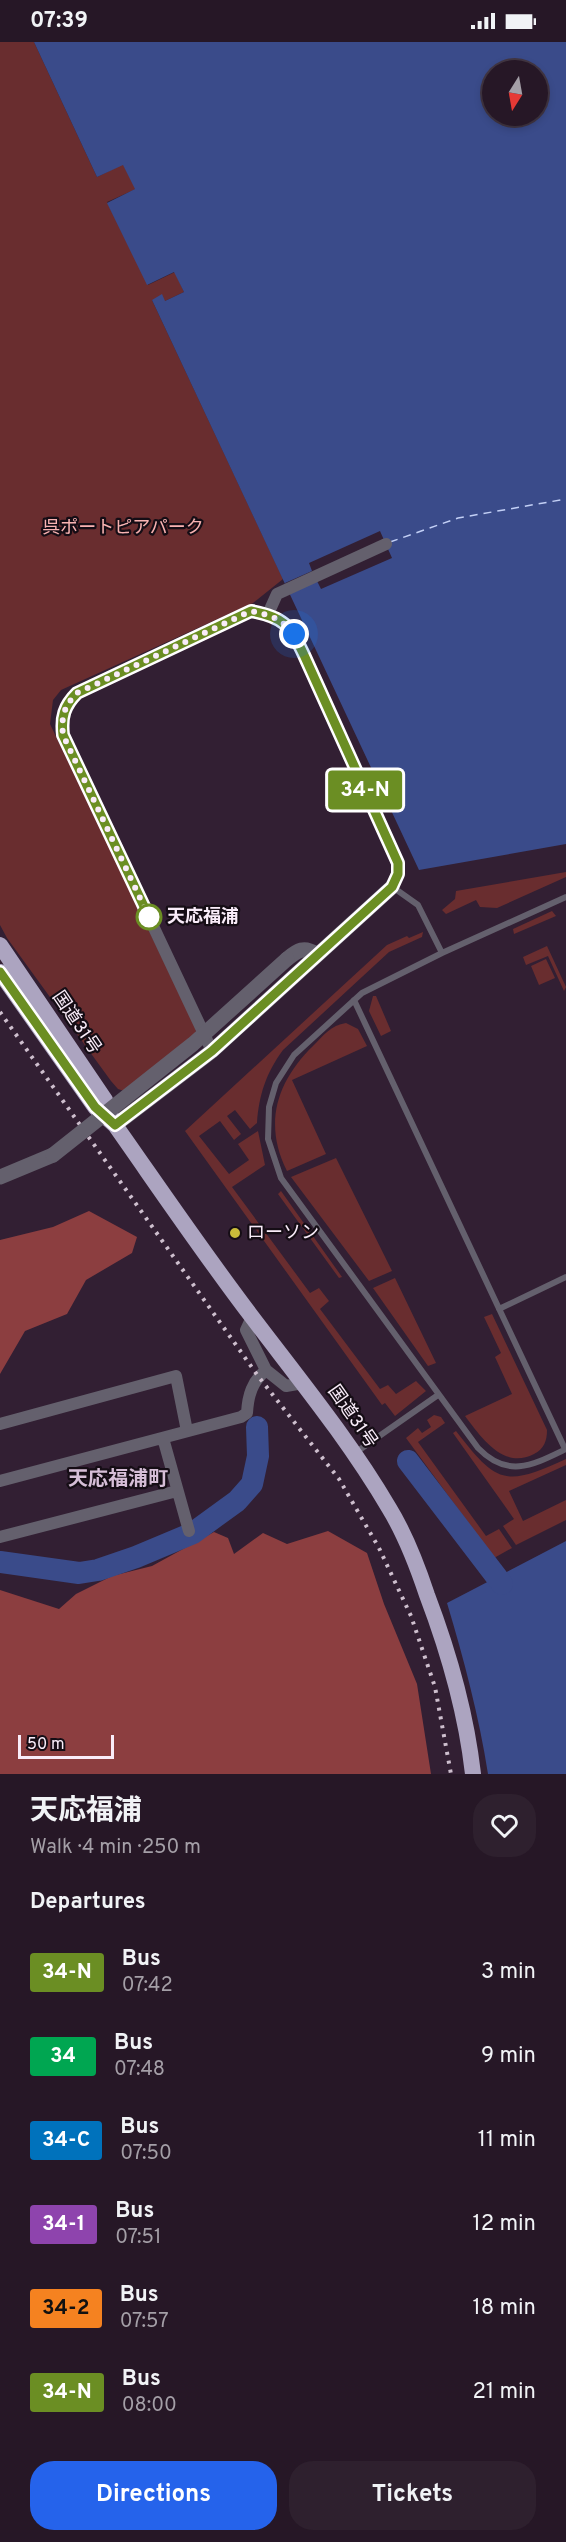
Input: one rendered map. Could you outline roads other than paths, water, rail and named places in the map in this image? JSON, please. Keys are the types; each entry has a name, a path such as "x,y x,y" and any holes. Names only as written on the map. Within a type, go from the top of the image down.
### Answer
{"highway":[{"name":"国道31号","path":"0,945 105,1100 115,1125"},
{"name":"国道31号","path":"0,972 95,1107 115,1125 252,1317 354,1453 390,1509 416,1564 440,1630 458,1691 473,1774"}],"street":[{"path":"268,614 277,594 386,544"},
{"path":"115,1125 212,1051 392,887 398,874 398,863 299,645 284,621 268,614 251,611 77,693 67,704 62,721 63,735 212,1051"},
{"path":"0,1177 53,1155 193,1044 299,950 308,949 316,954"},
{"path":"252,1317 246,1330 266,1370 286,1386 303,1383"},
{"path":"0,1481 241,1417 247,1413 250,1389 258,1376 266,1370"},
{"path":"0,1424 176,1376 187,1431"},
{"path":"164,1438 189,1531"},
{"path":"0,1537 177,1491"}],"lane":[{"path":"392,887 418,905 442,953"},
{"path":"354,999 565,1449 528,1466 505,1466 495,1462 478,1448 280,1178 268,1139 269,1107 276,1083 294,1055 354,999 362,993 442,953 566,897"},
{"path":"499,1309 566,1277"},
{"path":"354,1453 438,1395"}],"water":[{"path":"34,42 566,42 566,844 419,870 152,300 162,294 165,301 184,292 174,272 147,285 107,203 135,189 123,165 97,177"},
{"path":"566,1541 566,1774 488,1774 470,1688 447,1603"}],"waterway":[{"path":"0,1562 79,1573 98,1570 136,1557 193,1533 237,1501 252,1484 258,1456 257,1427"},
{"path":"408,1461 502,1584"}],"railway":[{"path":"0,1012 258,1376 339,1479 379,1548 411,1616 435,1687 451,1774"}],"place":[{"name":"天応福浦","path":"149,917"},
{"name":"ローソン","path":"235,1233"}],"district":[{"name":"天応福浦町","path":"118,1480"}],"park label":[{"name":"呉ポートピアパーク","path":"123,528"}]}
